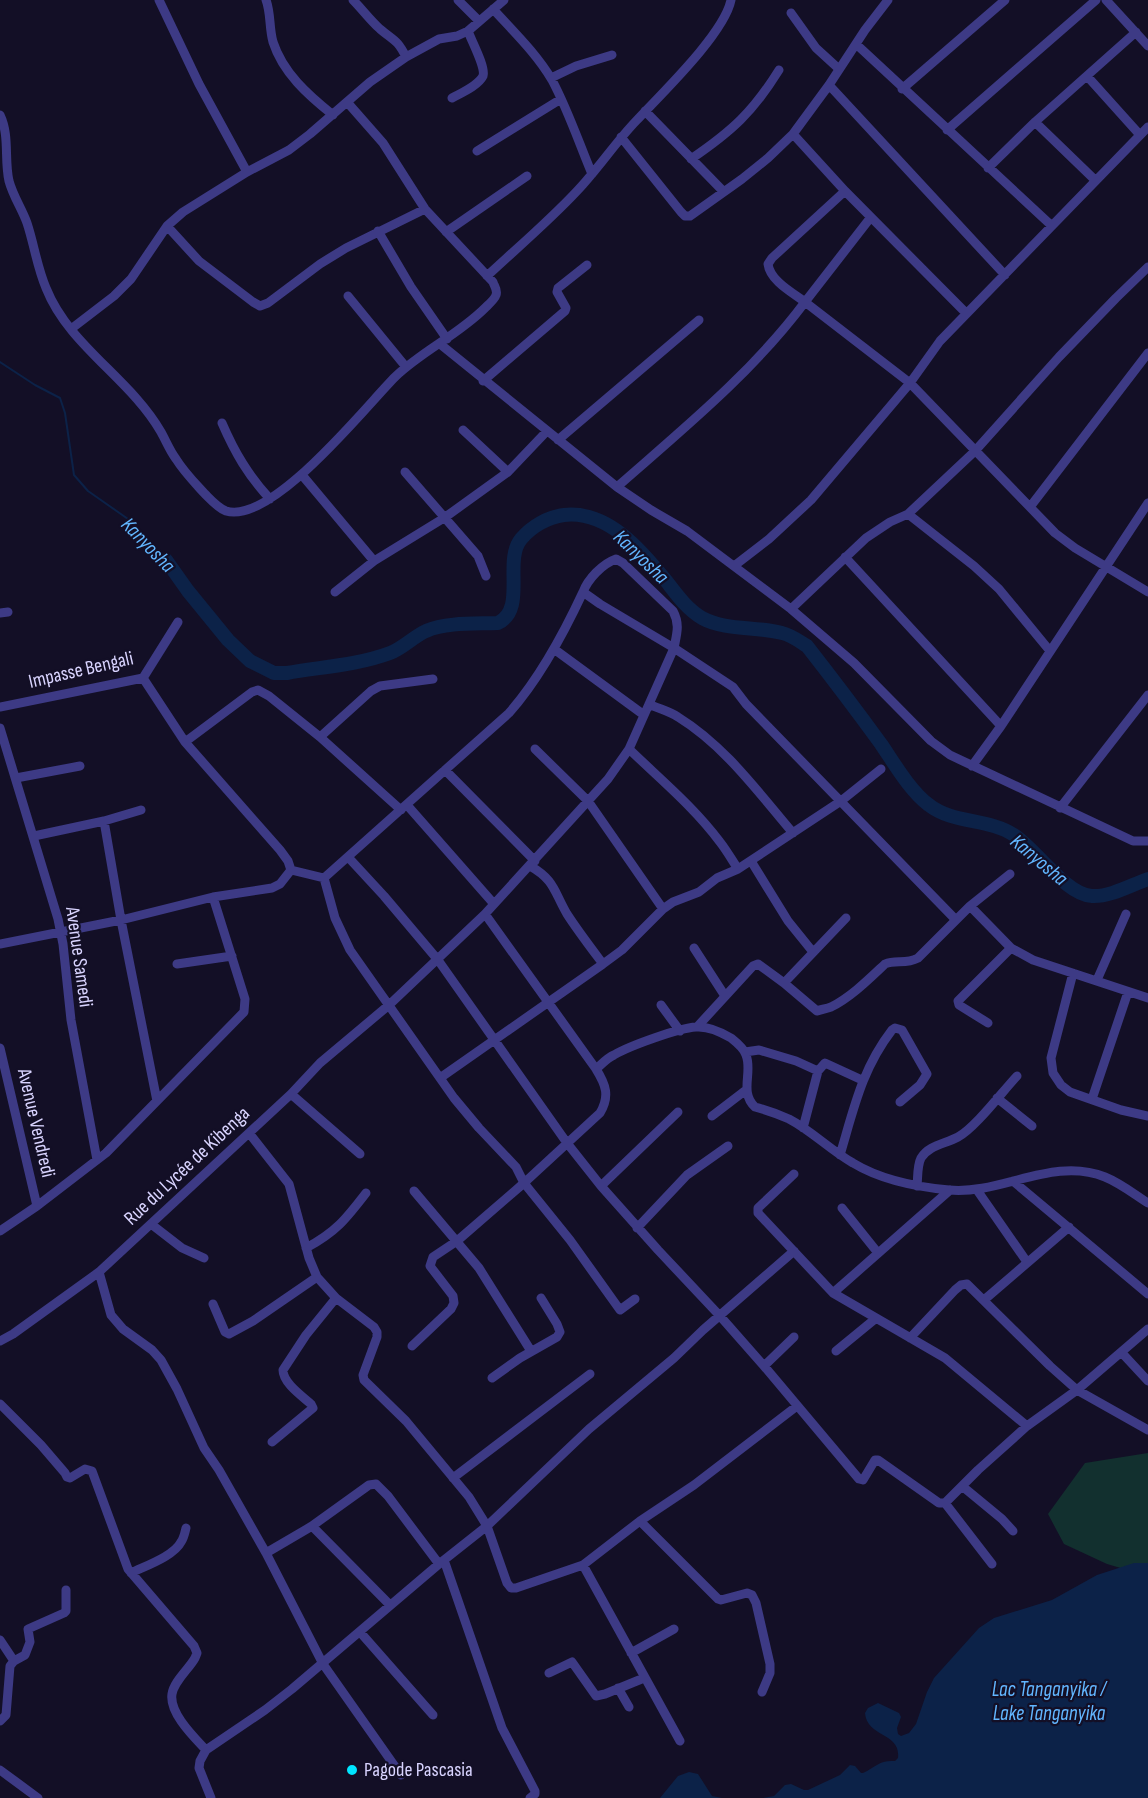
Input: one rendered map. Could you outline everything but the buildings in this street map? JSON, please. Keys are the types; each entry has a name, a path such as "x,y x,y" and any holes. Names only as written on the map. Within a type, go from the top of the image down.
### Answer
{"street":[{"path":"159,0 199,84 247,172"},
{"path":"266,0 273,42 282,63 313,99 333,115"},
{"path":"354,0 380,29 393,37 406,57"},
{"path":"458,0 479,21"},
{"path":"71,329 114,296 131,279 167,226 183,212 247,172 289,150 370,82 406,57 439,39 457,36 468,31 504,0"},
{"path":"487,276 574,194 592,174 621,137 703,48 720,25 730,7 731,0"},
{"path":"621,137 685,216 690,216 742,179 793,134 888,0"},
{"path":"902,89 1005,0"},
{"path":"947,130 1096,0"},
{"path":"1107,0 1148,46"},
{"path":"493,9 522,40 551,78 592,174"},
{"path":"790,13 816,48 839,69"},
{"path":"452,98 482,77 484,69 468,31"},
{"path":"988,168 1035,122 1136,32"},
{"path":"856,44 1052,226"},
{"path":"551,78 576,66 612,55"},
{"path":"691,159 736,126 763,96 779,70"},
{"path":"1087,76 1140,135"},
{"path":"829,85 1005,274"},
{"path":"477,151 561,99"},
{"path":"0,115 6,131 9,181 27,223 48,295 58,314 140,401 181,467 219,508 238,512 270,499 302,475 406,367 479,315 496,294 496,289 487,276 425,209 383,143 347,102"},
{"path":"645,111 723,191"},
{"path":"1035,122 1095,180"},
{"path":"734,566 769,539 811,500 910,383 940,341 1148,127"},
{"path":"793,134 845,191 966,313"},
{"path":"446,232 527,176"},
{"path":"845,191 768,264 771,273 784,287 910,383 1055,533 1075,548 1148,592"},
{"path":"167,226 199,261 260,306 268,303 320,264 346,248 425,209"},
{"path":"617,486 758,359 782,333 871,217"},
{"path":"378,231 443,342 483,381 617,486 651,510 687,531 791,609 854,663 931,741 950,755 1060,808 1133,841 1148,841"},
{"path":"483,381 565,311 566,308 557,292 558,288 587,265"},
{"path":"791,609 867,538 890,522 908,514 975,451 1059,357 1148,267"},
{"path":"348,296 406,367"},
{"path":"558,440 699,320"},
{"path":"1029,507 1148,353"},
{"path":"222,423 246,470 270,499"},
{"path":"463,430 508,472"},
{"path":"335,592 374,561 444,518 508,472 547,431"},
{"path":"405,472 478,556 486,576"},
{"path":"302,475 374,561"},
{"path":"972,766 1001,726 1148,503"},
{"path":"908,514 974,566 999,589 1050,651"},
{"path":"845,557 1001,726"},
{"name":"Rue du Lycée de Kibenga","path":"0,1341 99,1272 291,1094 320,1063 389,1005 486,914 608,779 629,749 674,648 678,620 673,610 623,563 616,559 606,564 587,583 554,649 523,698 324,878"},
{"path":"583,592 733,687 746,704 956,920"},
{"name":"Impasse Bengali","path":"0,707 143,678 178,622"},
{"path":"554,649 644,715"},
{"path":"143,678 185,742 280,850 291,870"},
{"path":"320,737 371,691 380,686 433,679"},
{"path":"185,742 252,692 258,690 269,696 404,807 494,904"},
{"path":"1060,808 1148,695"},
{"path":"649,704 679,718 718,747 793,833"},
{"name":"Avenue Samedi","path":"0,728 61,931 70,1020 97,1160"},
{"path":"535,749 588,801 663,909"},
{"path":"629,749 696,815 720,842 738,869"},
{"path":"16,778 80,766"},
{"path":"440,1078 550,1003 622,950 663,909 673,902 699,892 717,878 751,861 841,801 881,769"},
{"path":"445,770 553,885 566,913 603,964"},
{"path":"34,836 141,810"},
{"path":"104,820 121,920 157,1101"},
{"path":"348,858 384,896 438,960 567,1143 601,1186 637,1228 720,1316 859,1479 863,1480 872,1463 878,1460 939,1503 945,1503 1027,1426 1077,1390 1148,1329"},
{"path":"751,861 788,921 813,952"},
{"path":"291,870 324,878 335,918 350,950 440,1078 467,1114 516,1167 525,1183 570,1240 620,1310 634,1299"},
{"path":"0,944 121,920 213,897 272,888 280,884 291,870"},
{"path":"697,1027 753,966 758,964 818,1011 828,1009 885,964 889,962 907,963 918,958 970,906 1010,874"},
{"path":"0,1231 116,1144 244,1012 245,999 213,897"},
{"path":"970,906 1011,948 1033,960 1148,998"},
{"path":"412,1346 451,1309 454,1303 453,1296 431,1269 429,1264 433,1257 457,1241 525,1183 600,1113 607,1094 605,1084 596,1069 486,914"},
{"path":"1096,980 1126,914"},
{"path":"784,983 846,918"},
{"path":"694,948 725,996"},
{"path":"988,1023 959,1005 958,1001 1011,948"},
{"path":"177,964 232,956"},
{"path":"1073,973 1051,1058 1053,1073 1061,1085 1070,1092 1121,1110 1148,1116"},
{"path":"1092,1099 1128,992"},
{"path":"661,1005 680,1031"},
{"path":"596,1069 619,1052 680,1031 697,1027 712,1028 733,1040 746,1052 746,1090 754,1107 788,1119 840,1155 867,1170 917,1186 950,1190 977,1190 1071,1170 1106,1177 1148,1203"},
{"path":"840,1155 862,1080 879,1046 892,1030 898,1028 902,1030 927,1074 920,1084 900,1102"},
{"name":"Avenue Vendredi","path":"0,1048 36,1206"},
{"path":"746,1052 759,1050 796,1061 818,1071"},
{"path":"803,1128 818,1071 822,1064 825,1063 862,1080"},
{"path":"917,1186 920,1160 926,1152 961,1136 1017,1076"},
{"path":"712,1116 746,1090"},
{"path":"291,1094 360,1154"},
{"path":"997,1098 1032,1126"},
{"path":"601,1186 678,1112"},
{"path":"249,1133 288,1181 306,1248 317,1277 336,1298 374,1327 377,1332 363,1380 406,1421 474,1505 487,1526 507,1583 511,1588 583,1564 640,1521 694,1485 796,1406"},
{"path":"637,1228 687,1175 728,1146"},
{"path":"794,1174 757,1210 794,1251 833,1293 945,1358 1027,1426"},
{"path":"1013,1181 1148,1294"},
{"path":"833,1293 950,1190"},
{"path":"977,1190 1027,1262"},
{"path":"414,1191 484,1276 531,1351"},
{"path":"306,1248 340,1225 366,1193"},
{"path":"843,1208 878,1253"},
{"path":"151,1224 182,1248 204,1258"},
{"path":"984,1300 1069,1227"},
{"path":"211,1798 199,1768 206,1750 265,1710 323,1664 390,1605 487,1526 589,1429 674,1358 794,1251"},
{"path":"99,1272 111,1315 123,1329 152,1350 160,1360 177,1389 204,1448 266,1553 323,1664 401,1775"},
{"path":"213,1304 225,1332 229,1334 317,1277"},
{"path":"910,1338 961,1285 967,1284 1077,1390 1148,1430"},
{"path":"272,1442 309,1413 312,1408 311,1404 285,1380 282,1375 283,1370 306,1335 336,1298"},
{"path":"492,1378 531,1351 557,1337 560,1332 557,1324 541,1298"},
{"path":"836,1351 875,1319"},
{"path":"764,1366 794,1337"},
{"path":"1122,1353 1148,1381"},
{"path":"453,1478 590,1374"},
{"path":"0,1404 41,1445 67,1478 85,1469 92,1471 128,1569 150,1592 194,1646 197,1653 172,1694 174,1708 181,1720 206,1750"},
{"path":"266,1553 312,1526 369,1485 376,1484 442,1562 502,1728 535,1791 530,1798"},
{"path":"962,1486 1013,1531"},
{"path":"945,1503 992,1564"},
{"path":"640,1521 718,1599 747,1593 754,1598 770,1664 770,1673 762,1692"},
{"path":"312,1526 390,1605"},
{"path":"131,1573 176,1548 181,1543 186,1528"},
{"path":"583,1564 680,1740"},
{"path":"0,1721 6,1715 10,1666 25,1655 30,1642 29,1628 65,1612 66,1590"},
{"path":"631,1653 674,1629"},
{"path":"360,1632 433,1715"},
{"path":"0,1640 14,1661"},
{"path":"549,1673 572,1662 596,1696 644,1678"},
{"path":"618,1688 629,1707"},
{"path":"0,1770 38,1798"}],"green space":[{"path":"1148,1453 1148,1576 1107,1564 1064,1544 1048,1514 1085,1463"}],"water":[{"name":"Lac Tanganyika / Lake Tanganyika","path":"1134,1563 1148,1563 1148,1798 763,1798 774,1796 785,1785 791,1784 808,1790 840,1775 850,1765 863,1773 881,1763 895,1761 898,1758 898,1750 889,1739 871,1727 865,1713 868,1708 878,1703 899,1713 901,1717 897,1728 898,1734 901,1736 909,1733 916,1724 934,1678 979,1628 994,1618 1052,1600 1097,1575"},
{"path":"689,1772 698,1774 712,1796 722,1798 660,1798 678,1776"}],"waterway":[{"name":"Kanyosha","path":"0,362 60,398 65,413 74,475 88,491 128,519 166,560"},
{"name":"Kanyosha","path":"166,560 228,640 250,661 274,673 287,673 378,657 395,651 421,633 434,628 462,624 498,623 507,616 511,607 516,548 525,534 541,523 558,516 580,515 595,519 623,535 635,546 683,602 702,618 731,627 782,633 807,646 909,785 938,811 993,826 1014,835 1062,880 1082,894 1106,895 1148,879"}],"place":[{"name":"Pagode Pascasia","path":"352,1770"}]}
